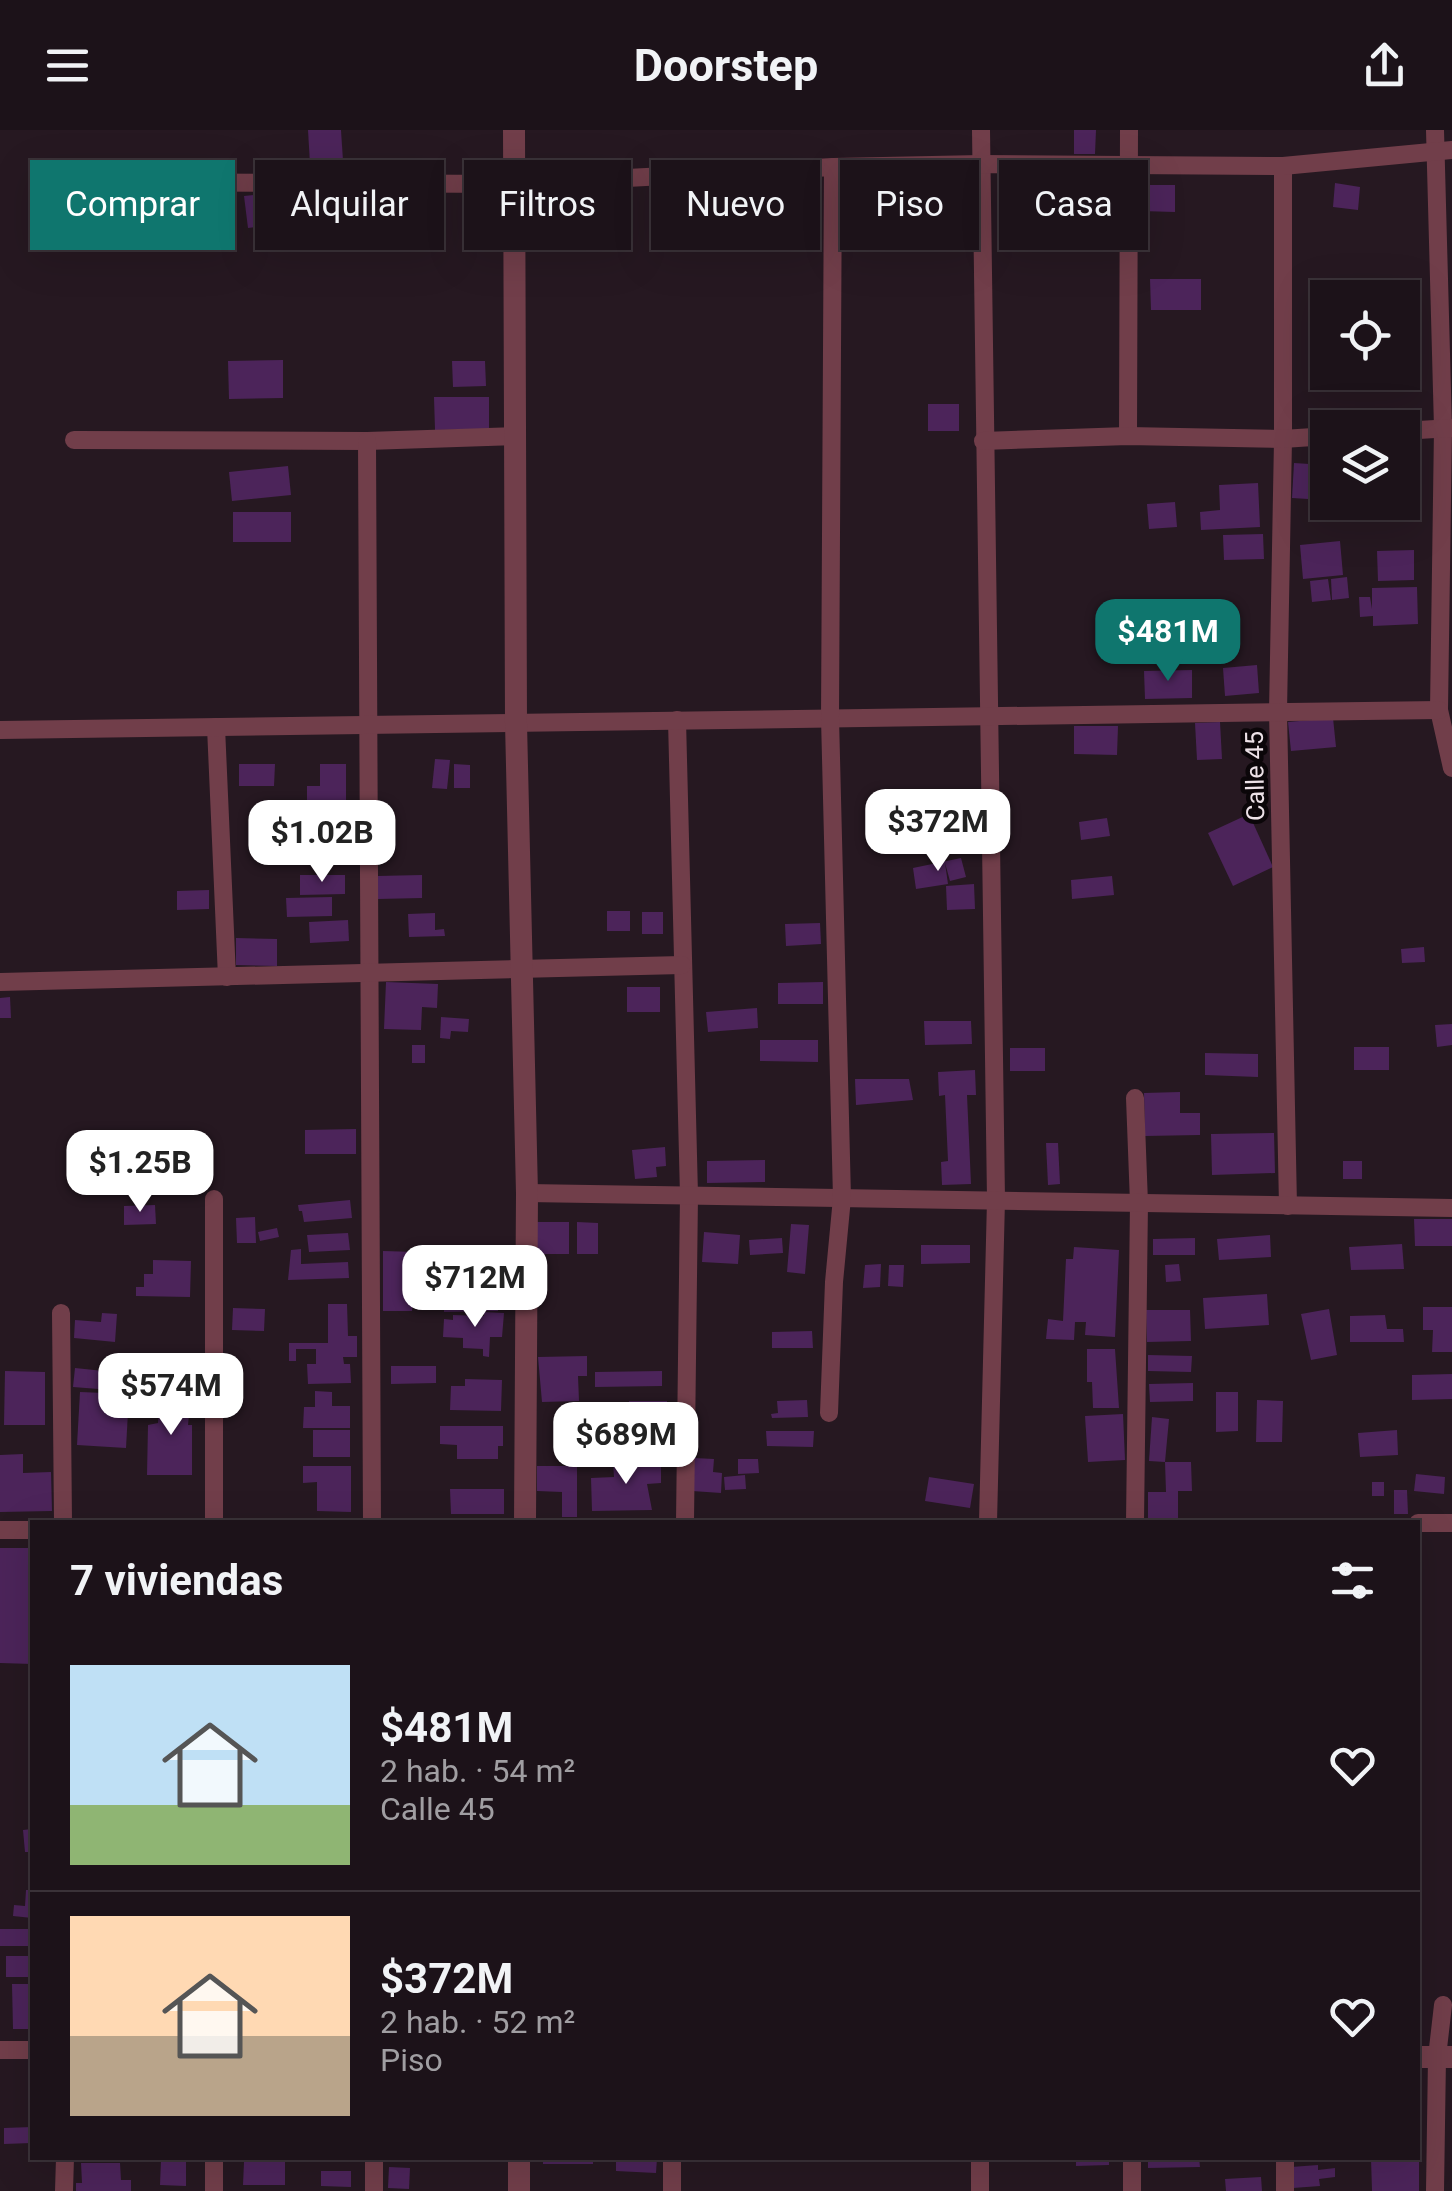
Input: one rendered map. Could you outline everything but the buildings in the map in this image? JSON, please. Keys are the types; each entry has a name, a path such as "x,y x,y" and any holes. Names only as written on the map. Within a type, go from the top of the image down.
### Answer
{"street":[{"path":"514,130 514,160"},
{"path":"981,130 996,1200 988,1520"},
{"path":"1129,130 1130,160"},
{"path":"1435,130 1443,150 1447,428 1439,710 1452,768"},
{"path":"1148,167 1282,166 1443,150"},
{"path":"631,178 833,167 999,164"},
{"name":"Calle 45","path":"1282,166 1278,712 1288,1206"},
{"path":"829,1413 842,1198 830,718 833,167"},
{"path":"235,183 464,184"},
{"path":"515,250 516,722 527,1193 525,1520"},
{"path":"1128,436 1129,250"},
{"path":"1420,430 1447,428"},
{"path":"74,440 367,441 517,436"},
{"path":"983,441 1128,436 1310,437"},
{"path":"367,441 372,1520"},
{"path":"0,730 1439,710"},
{"path":"677,720 689,1195 685,1520"},
{"path":"216,727 227,977"},
{"path":"0,982 682,965"},
{"path":"1134,1098 1139,1203 1135,1520"},
{"path":"527,1193 1452,1208"},
{"path":"214,1199 214,1520"},
{"path":"60,1313 62,1520"},
{"path":"1420,1523 1452,1523"},
{"path":"0,1530 30,1530"},
{"path":"1435,2191 1435,2057 1443,2006"},
{"path":"0,2050 30,2050"},
{"path":"64,2191 65,2160"},
{"path":"214,2160 214,2191"},
{"path":"374,2160 374,2191"},
{"path":"519,2160 519,2191"},
{"path":"672,2160 672,2191"},
{"path":"980,2160 980,2191"},
{"path":"1132,2160 1132,2191"},
{"path":"1285,2160 1285,2191"}]}
